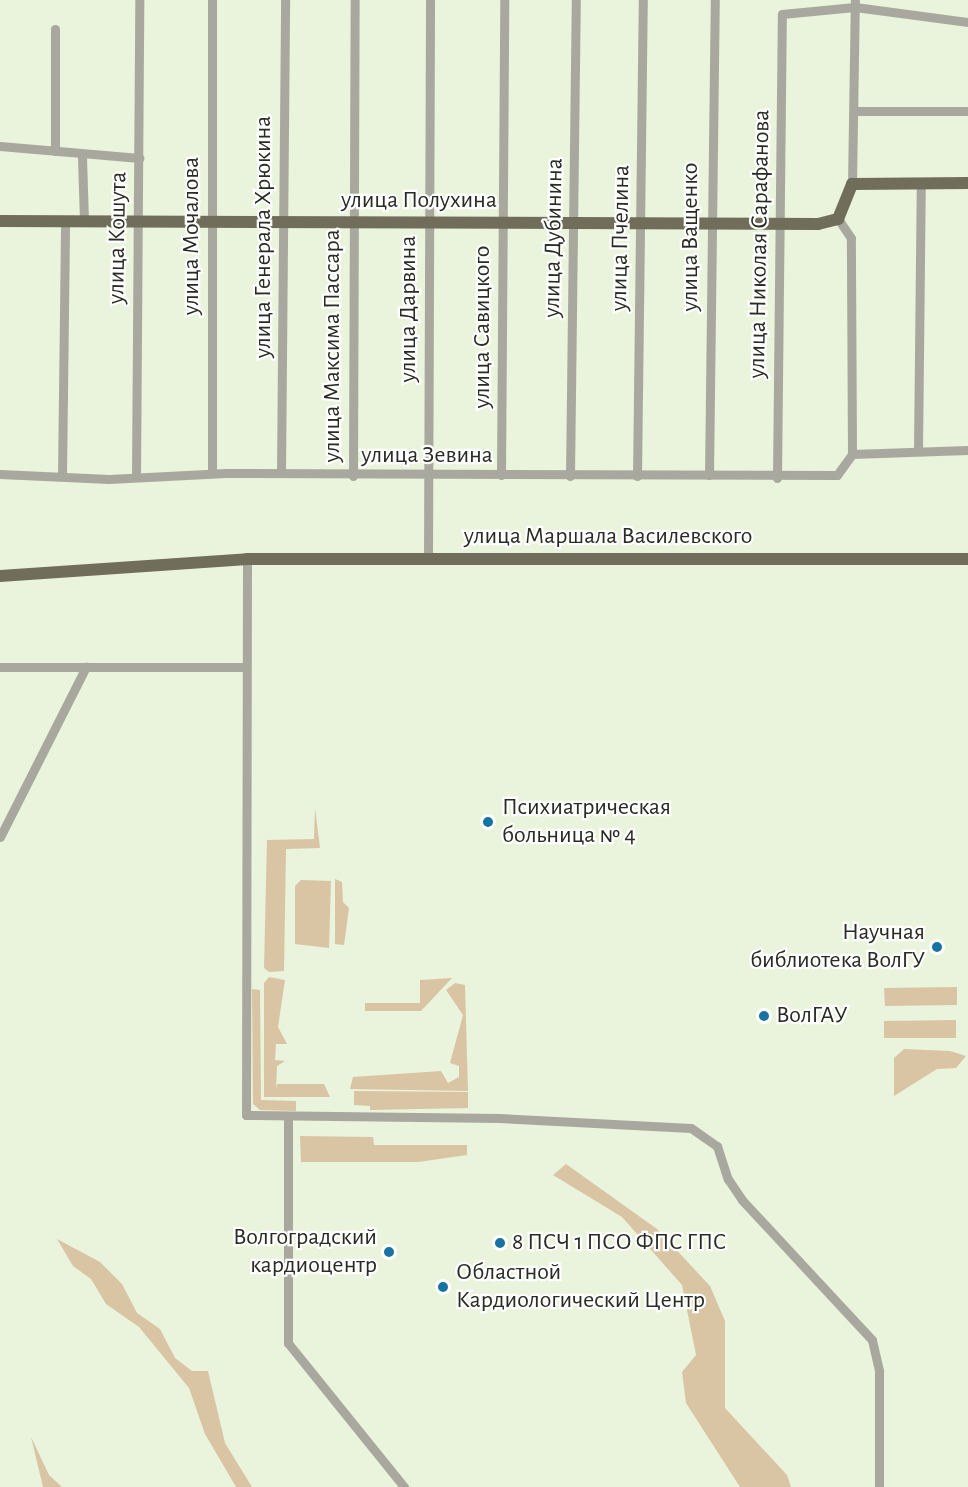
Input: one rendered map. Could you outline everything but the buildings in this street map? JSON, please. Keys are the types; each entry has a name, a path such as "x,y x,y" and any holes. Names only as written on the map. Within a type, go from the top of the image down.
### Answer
{"main road":[{"path":"838,219 852,184 968,183"},
{"name":"улица Полухина","path":"0,220 780,224 838,219"},
{"name":"улица Маршала Василевского","path":"0,576 247,559 968,559"}],"street":[{"name":"улица Кошута","path":"136,477 139,0"},
{"name":"улица Мочалова","path":"212,0 210,222 212,473"},
{"name":"улица Генерала Хрюкина","path":"281,473 285,0"},
{"name":"улица Максима Пассара","path":"352,476 355,0"},
{"name":"улица Дарвина","path":"428,558 430,0"},
{"name":"улица Савицкого","path":"501,475 504,0"},
{"name":"улица Дубинина","path":"570,476 575,223 576,0"},
{"name":"улица Пчелина","path":"637,476 643,0"},
{"name":"улица Ващенко","path":"709,475 709,224 715,0"},
{"path":"852,184 855,3 968,22"},
{"name":"улица Николая Сарафанова","path":"777,478 784,12 855,3"},
{"path":"55,29 55,151"},
{"path":"854,111 968,111"},
{"path":"0,146 55,151 82,157 139,158"},
{"path":"82,157 84,222"},
{"path":"918,451 921,183"},
{"path":"838,219 850,238 850,459"},
{"path":"62,476 65,222"},
{"name":"улица Зевина","path":"0,474 136,477 212,473 281,473 352,476 428,474 830,477 850,459 918,451 968,450"},
{"path":"247,559 244,667 243,1106 246,1115 288,1118 657,1123 699,1133 717,1146 742,1200 872,1340 879,1371 879,1487"},
{"path":"0,667 244,667"},
{"path":"0,837 86,667"},
{"path":"288,1118 288,1343 404,1487"}],"shaded area":[{"path":"315,808 320,848 286,849 284,971 269,972 264,968 267,840 314,839"},
{"path":"335,879 342,882 343,902 349,908 344,945 335,944"},
{"path":"301,880 331,881 329,948 295,944 295,886"},
{"path":"269,977 285,980 278,1027 287,1044 276,1044 275,1060 285,1061 277,1066 276,1090 277,1084 324,1084 330,1097 264,1097 264,983"},
{"path":"452,978 421,1011 365,1011 365,1003 420,1003 420,980"},
{"path":"455,983 465,985 468,1091 350,1089 353,1077 441,1071 448,1083 459,1077 459,1066 450,1063 463,1015 446,990"},
{"path":"957,987 957,1005 885,1006 884,988"},
{"path":"252,989 260,990 261,1100 296,1101 296,1111 260,1110 253,1104"},
{"path":"956,1020 956,1038 884,1038 884,1021"},
{"path":"904,1049 950,1051 966,1056 956,1068 937,1069 894,1096 894,1058"},
{"path":"354,1091 468,1092 468,1108 370,1110 370,1106 354,1105"},
{"path":"300,1136 373,1137 374,1145 467,1145 467,1155 418,1162 301,1162"},
{"path":"566,1164 657,1229 710,1286 725,1321 725,1408 787,1475 791,1487 740,1487 686,1403 682,1372 696,1355 682,1285 622,1217 553,1175"},
{"path":"57,1239 100,1262 122,1284 137,1313 160,1329 175,1358 192,1371 208,1371 225,1443 252,1487 236,1487 205,1434 189,1388 139,1327 106,1304 91,1279 73,1266"},
{"path":"31,1437 49,1475 62,1487 43,1487"}],"place":[{"name":"Психиатрическая больница № 4","path":"488,822"},
{"name":"Научная библиотека ВолГУ","path":"937,947"},
{"name":"ВолГАУ","path":"764,1016"},
{"name":"8 ПСЧ 1 ПСО ФПС ГПС","path":"500,1243"},
{"name":"Волгоградский кардиоцентр","path":"389,1252"},
{"name":"Областной Кардиологический Центр","path":"443,1287"}]}
